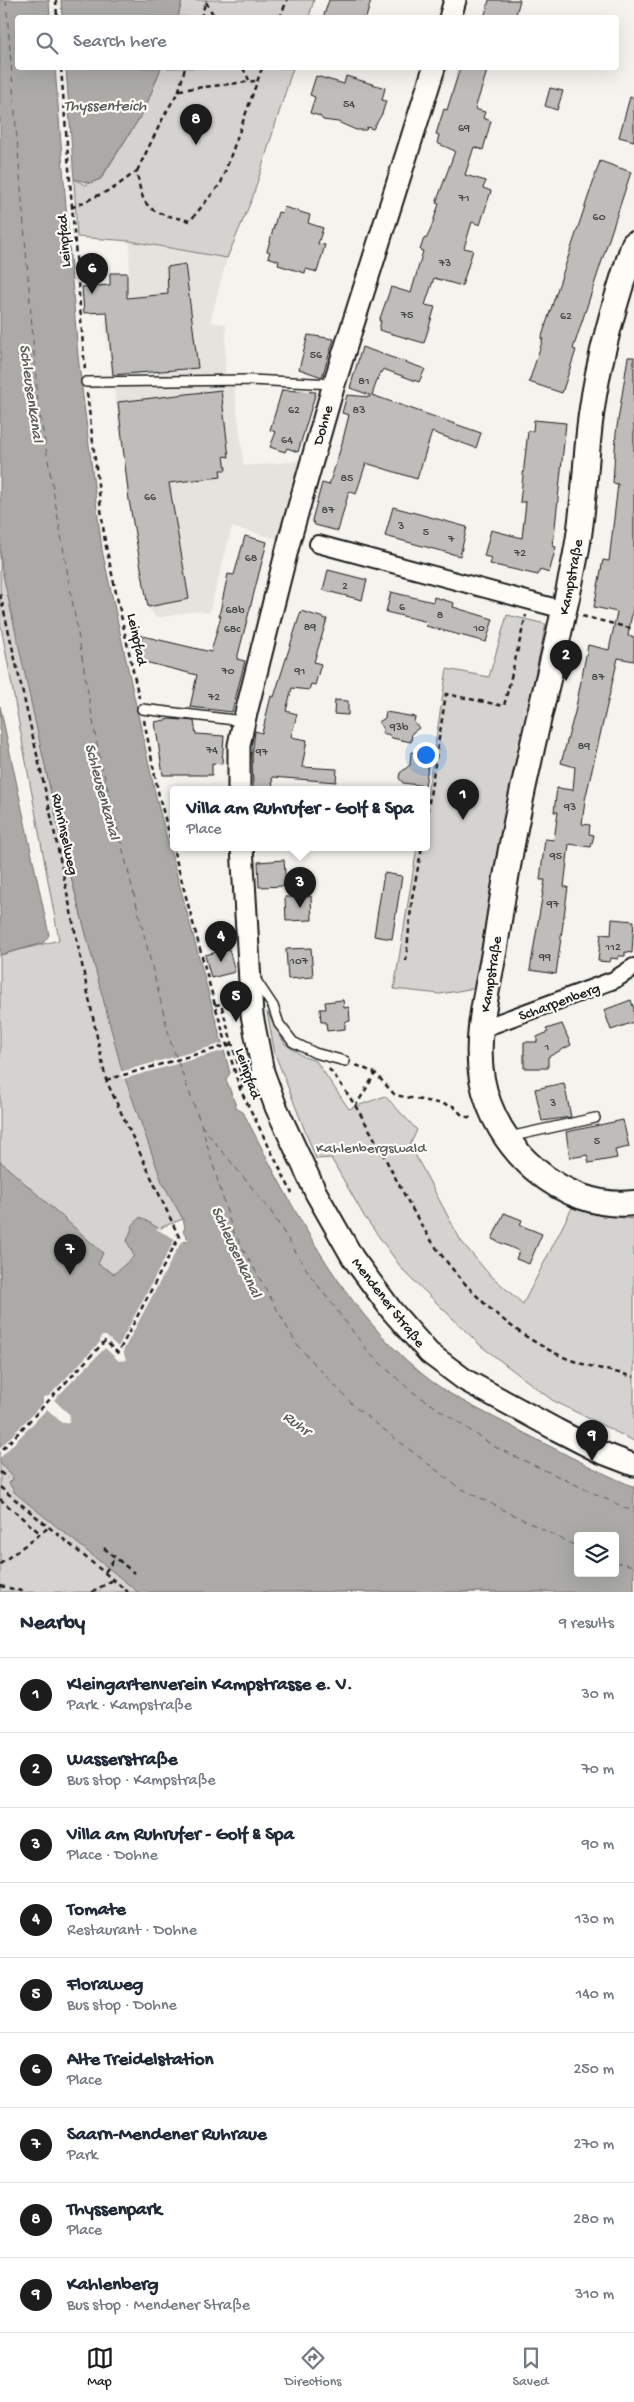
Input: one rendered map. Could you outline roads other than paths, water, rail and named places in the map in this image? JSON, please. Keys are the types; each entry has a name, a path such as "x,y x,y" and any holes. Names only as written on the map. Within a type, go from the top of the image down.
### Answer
{"main road":[{"name":"Kampstraße","path":"634,244 611,313 599,363 577,546 529,763 510,859 482,1029 479,1060 487,1101 514,1149 538,1173 566,1190 599,1202 634,1204"}],"street":[{"path":"451,15 455,0"},
{"name":"Dohne","path":"239,786 238,752 244,721 290,538 334,384 433,70"},
{"path":"318,544 564,610"},
{"path":"242,851 249,970"},
{"name":"Scharpenberg","path":"482,1029 614,980 634,967"},
{"name":"Mendener Straße","path":"249,970 255,1037 263,1072 276,1107 316,1193 353,1258 392,1311 429,1353 465,1380 600,1452 634,1465"}],"lane":[{"path":"86,382 250,380 334,384"},
{"path":"142,709 244,721"},
{"path":"249,970 272,1006 279,1024 293,1042 315,1053 345,1061"},
{"path":"507,1137 596,1118"}],"water":[{"path":"0,0 49,0 50,15 15,15 15,70 55,70 78,356 102,550 156,797 230,1073 226,1079 237,1109 243,1112 319,1252 365,1316 392,1346 421,1373 451,1394 569,1456 634,1487 634,1592 138,1592 15,1493 9,1483 13,1479 12,1476 0,1463 0,1161 103,1253 98,1264 114,1274 134,1256 127,1241 133,1225 140,1217 178,1240 186,1242 187,1235 183,1232 185,1227 183,1219 162,1182 121,1067 61,839 2,570 0,552"},
{"path":"61,0 182,0 178,15 62,15"},
{"name":"Thyssenteich","path":"66,70 160,70 144,111 100,179 90,183 74,179"},
{"path":"0,706 49,935 43,943 0,955"}],"place":[{"name":"Thyssenpark","path":"196,145"},
{"name":"Alte Treidelstation","path":"92,294"},
{"name":"Wasserstraße","path":"566,681"},
{"name":"Kleingartenverein Kampstrasse e. V.","path":"463,820"},
{"name":"Villa am Ruhrufer - Golf & Spa","path":"300,908"},
{"name":"Tomate","path":"221,962"},
{"name":"Floraweg","path":"236,1022"},
{"name":"Saarn-Mendener Ruhraue","path":"70,1275"},
{"name":"Kahlenberg","path":"592,1461"}],"water label":[{"name":"Schleusenkanal","path":"33,393"},
{"name":"Schleusenkanal","path":"104,791"},
{"name":"Schleusenkanal","path":"238,1251"},
{"name":"Ruhr","path":"298,1422"}],"park label":[{"name":"Kahlenbergswald","path":"371,1147"}]}
